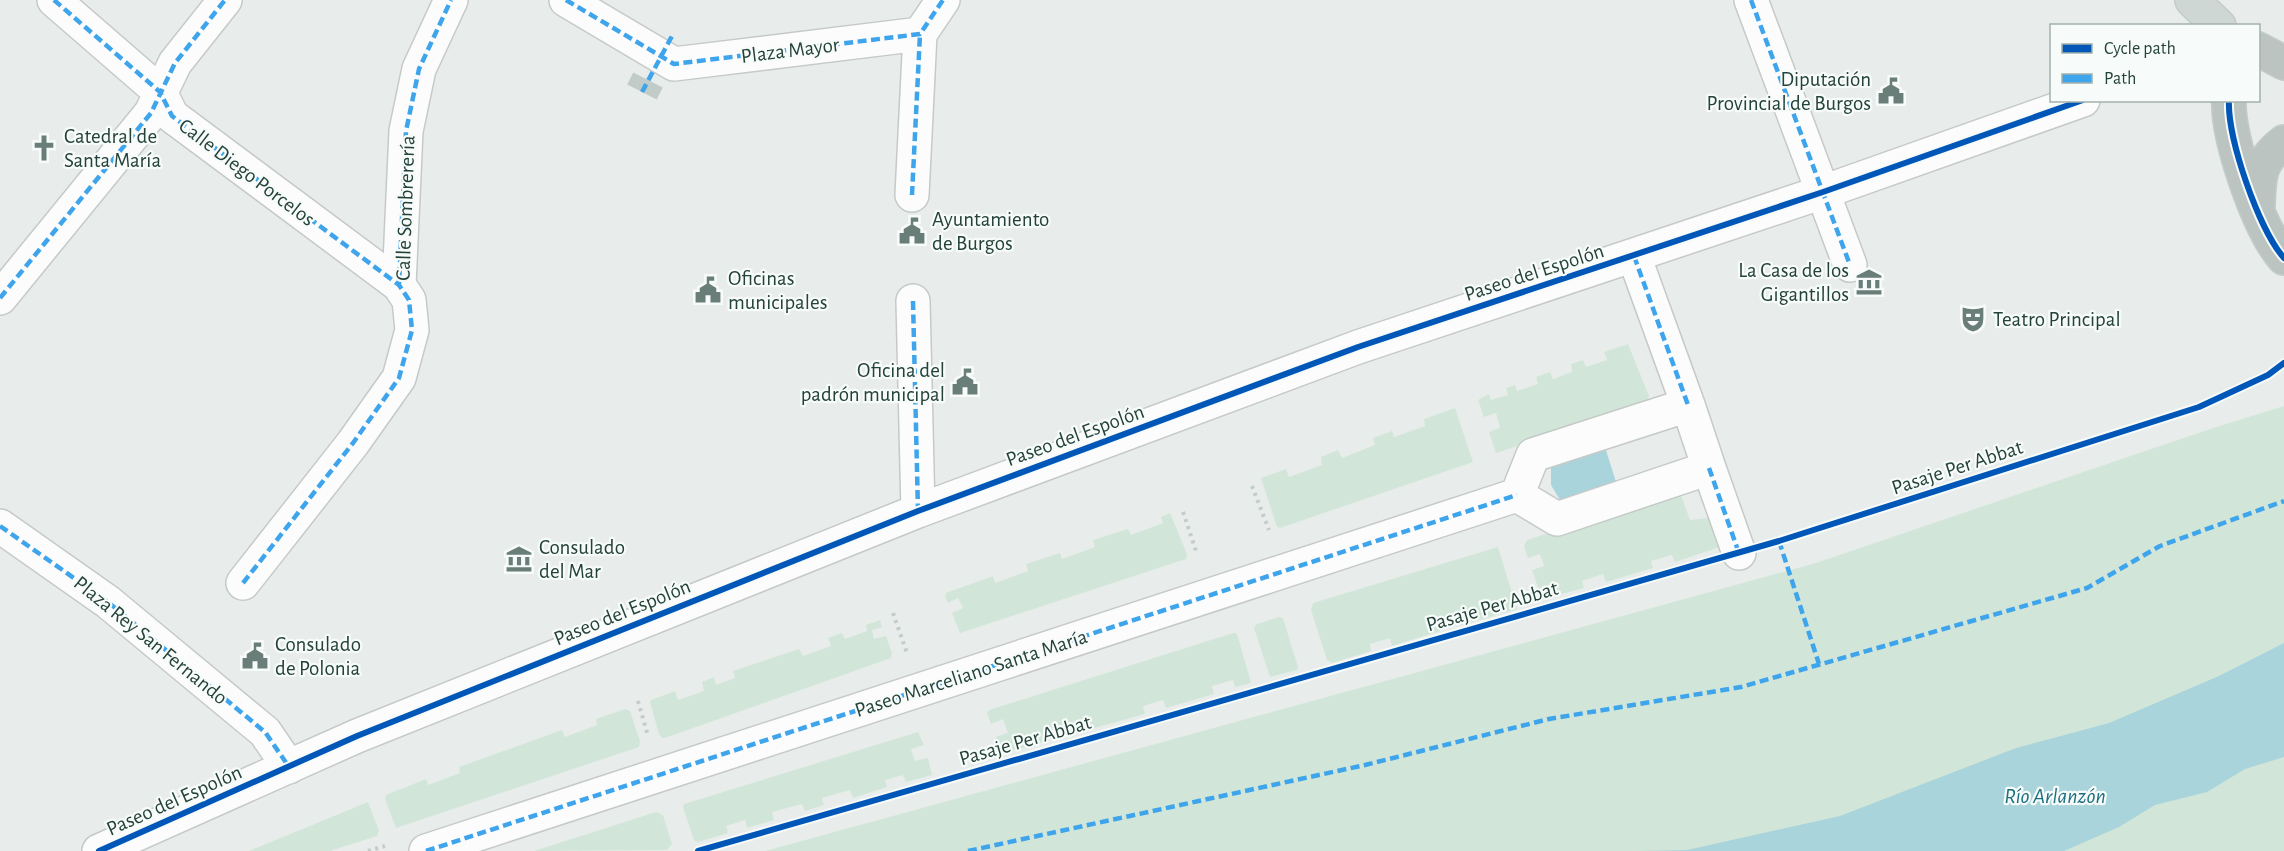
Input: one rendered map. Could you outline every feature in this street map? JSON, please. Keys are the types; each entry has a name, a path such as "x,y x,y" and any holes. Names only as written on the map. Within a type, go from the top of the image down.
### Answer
{"highway":[{"path":"2260,44 2284,34"},
{"path":"2260,50 2284,63"},
{"path":"2229,102 2235,144 2258,210 2268,235 2284,258"},
{"path":"2258,210 2259,173 2271,152 2284,142"}],"main road":[{"path":"2192,0 2217,24"}],"street":[{"name":"Calle Diego Porcelos","path":"54,0 160,92 172,116 399,285"},
{"path":"0,298 151,113 175,63 225,0"},
{"name":"Calle Sombrerería","path":"243,583 353,443 399,378 412,330 409,300 399,285 406,131 419,69 451,0"},
{"name":"Plaza Mayor","path":"566,0 674,64 920,34"},
{"path":"912,195 920,34 943,0"},
{"path":"1751,0 1850,265"},
{"name":"Paseo del Espolón","path":"99,851 357,736 918,511 1358,347 1823,192 2077,102"},
{"name":"Paseo del Espolón","path":"1634,256 1688,405"},
{"path":"913,301 918,511"},
{"path":"1709,468 1557,519 1517,495 1533,455 1688,405 1739,552"},
{"name":"Paseo Marceliano Santa María","path":"426,851 1517,495"},
{"name":"Plaza Rey San Fernando","path":"0,526 108,602 265,732 289,767"}],"path":[{"path":"1252,486 1269,530"},
{"path":"1183,512 1197,554"},
{"path":"893,613 908,654"},
{"path":"638,701 650,740"}],"green space":[{"path":"1628,344 1649,396 1646,404 1496,453 1489,432 1500,428 1496,413 1484,417 1478,400 1489,394 1491,400 1508,395 1506,388 1515,385 1517,391 1538,384 1536,377 1550,372 1553,379 1572,372 1571,364 1583,360 1586,367 1607,360 1604,352"},
{"path":"2284,406 2284,851 765,851 1816,563"},
{"path":"1455,408 1473,462 1280,528 1277,527 1261,478 1286,469 1289,477 1322,465 1321,457 1338,450 1342,458 1375,445 1373,438 1392,431 1394,437 1425,426 1424,419"},
{"path":"1674,493 1681,495 1690,520 1709,518 1720,547 1675,562 1672,555 1651,561 1653,568 1606,582 1603,574 1582,581 1584,588 1542,599 1532,570 1544,566 1540,554 1528,558 1524,546 1527,540"},
{"path":"1170,513 1187,554 1186,559 960,633 952,613 963,608 958,598 948,603 946,593 993,576 995,583 1028,571 1026,564 1060,553 1062,559 1095,547 1093,540 1128,529 1131,535 1163,523 1161,517"},
{"path":"1498,547 1517,609 1461,625 1459,618 1438,624 1440,631 1392,646 1390,638 1370,644 1371,651 1332,663 1327,660 1311,610 1313,603"},
{"path":"1279,617 1283,618 1298,667 1297,670 1270,677 1254,628 1257,624"},
{"path":"880,620 882,627 872,630 874,639 886,636 892,653 891,658 665,738 659,734 651,700 675,691 678,700 704,691 702,682 714,677 716,685 735,678 733,671 799,649 803,656 831,646 828,638 842,633 845,639 867,631 866,625"},
{"path":"1236,633 1238,637 1251,683 1235,687 1233,680 1212,686 1214,694 1166,708 1163,700 1143,706 1145,714 1065,736 1062,729 1042,735 1043,742 1001,754 996,737 1008,733 1003,719 991,724 987,713 989,710"},
{"path":"625,709 630,711 640,741 639,747 396,828 385,799 386,795 426,779 428,785 460,773 459,767 562,730 565,737 597,725 596,719"},
{"path":"918,732 924,745 911,749 915,761 928,758 932,775 906,782 903,775 885,780 887,787 853,798 850,790 822,798 824,805 805,811 802,804 772,812 774,820 747,828 745,820 726,826 728,833 698,842 694,840 684,804"},
{"path":"368,802 379,831 377,836 330,851 249,851"},
{"path":"656,812 663,815 672,844 667,850 534,851"}],"water":[{"path":"1605,447 1616,482 1560,500 1551,485 1551,465"},
{"name":"Río Arlanzón","path":"2284,643 2284,757 2245,769 2207,792 2155,805 2119,827 2064,851 1639,851 1687,850 1840,816 2016,748 2109,723 2219,676"}],"tunnel":[{"path":"642,92 648,80"}],"marked path":[{"path":"54,0 160,92 172,116 399,285"},
{"path":"0,298 151,113 175,63 225,0"},
{"path":"243,583 353,443 399,378 412,330 409,300 399,285 406,131 419,69 451,0"},
{"path":"566,0 674,64 920,34 943,0"},
{"path":"1751,0 1850,265"},
{"path":"912,195 920,34"},
{"path":"642,92 672,36"},
{"path":"1634,256 1688,405"},
{"path":"913,301 918,511"},
{"path":"1709,468 1739,553"},
{"path":"426,851 1517,495"},
{"path":"968,851 1365,765 1549,719 1741,687 2087,588 2160,546 2284,501"},
{"path":"0,526 108,602 265,732 289,767"},
{"path":"1779,541 1819,664"}],"cycle path":[{"path":"99,851 357,736 918,511 1358,347 1823,192 2077,102"},
{"path":"2229,102 2233,137 2246,183 2274,245 2284,258"},
{"name":"Pasaje Per Abbat","path":"698,851 1779,541 2199,407 2268,375 2284,363"}],"place":[{"name":"Diputación Provincial de Burgos","path":"1891,91"},
{"name":"Catedral de Santa María","path":"44,148"},
{"name":"Ayuntamiento de Burgos","path":"912,231"},
{"name":"La Casa de los Gigantillos","path":"1869,282"},
{"name":"Oficinas municipales","path":"708,290"},
{"name":"Teatro Principal","path":"1973,319"},
{"name":"Oficina del padrón municipal","path":"965,382"},
{"name":"Consulado del Mar","path":"519,559"},
{"name":"Consulado de Polonia","path":"255,656"}]}
